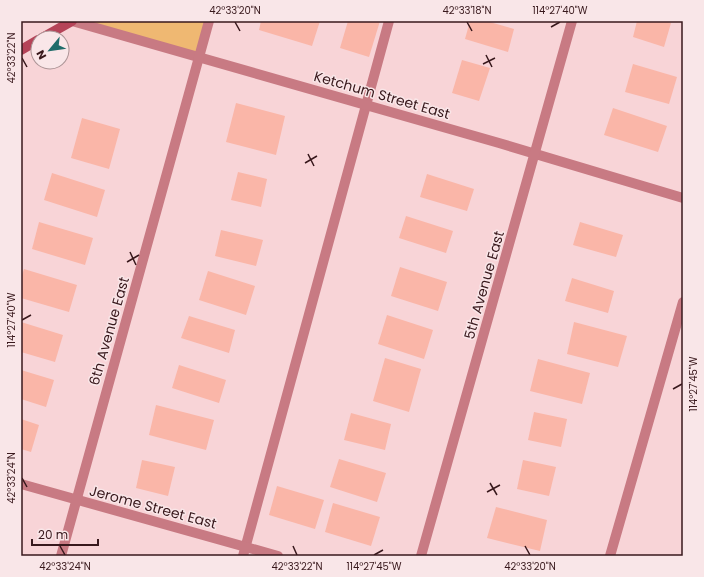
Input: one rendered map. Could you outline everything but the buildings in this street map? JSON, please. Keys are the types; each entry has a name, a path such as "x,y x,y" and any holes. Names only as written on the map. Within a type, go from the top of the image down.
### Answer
{"main road":[{"path":"56,30 72,21"},
{"path":"21,50 30,45"}],"street":[{"name":"Ketchum Street East","path":"72,21 535,153 683,198"},
{"name":"6th Avenue East","path":"61,556 210,21"},
{"path":"244,551 389,21"},
{"name":"5th Avenue East","path":"421,556 572,21"},
{"path":"610,556 683,302"},
{"name":"Jerome Street East","path":"21,484 244,551 278,556"}],"shaded area":[{"path":"72,21 209,21 199,58"}]}
